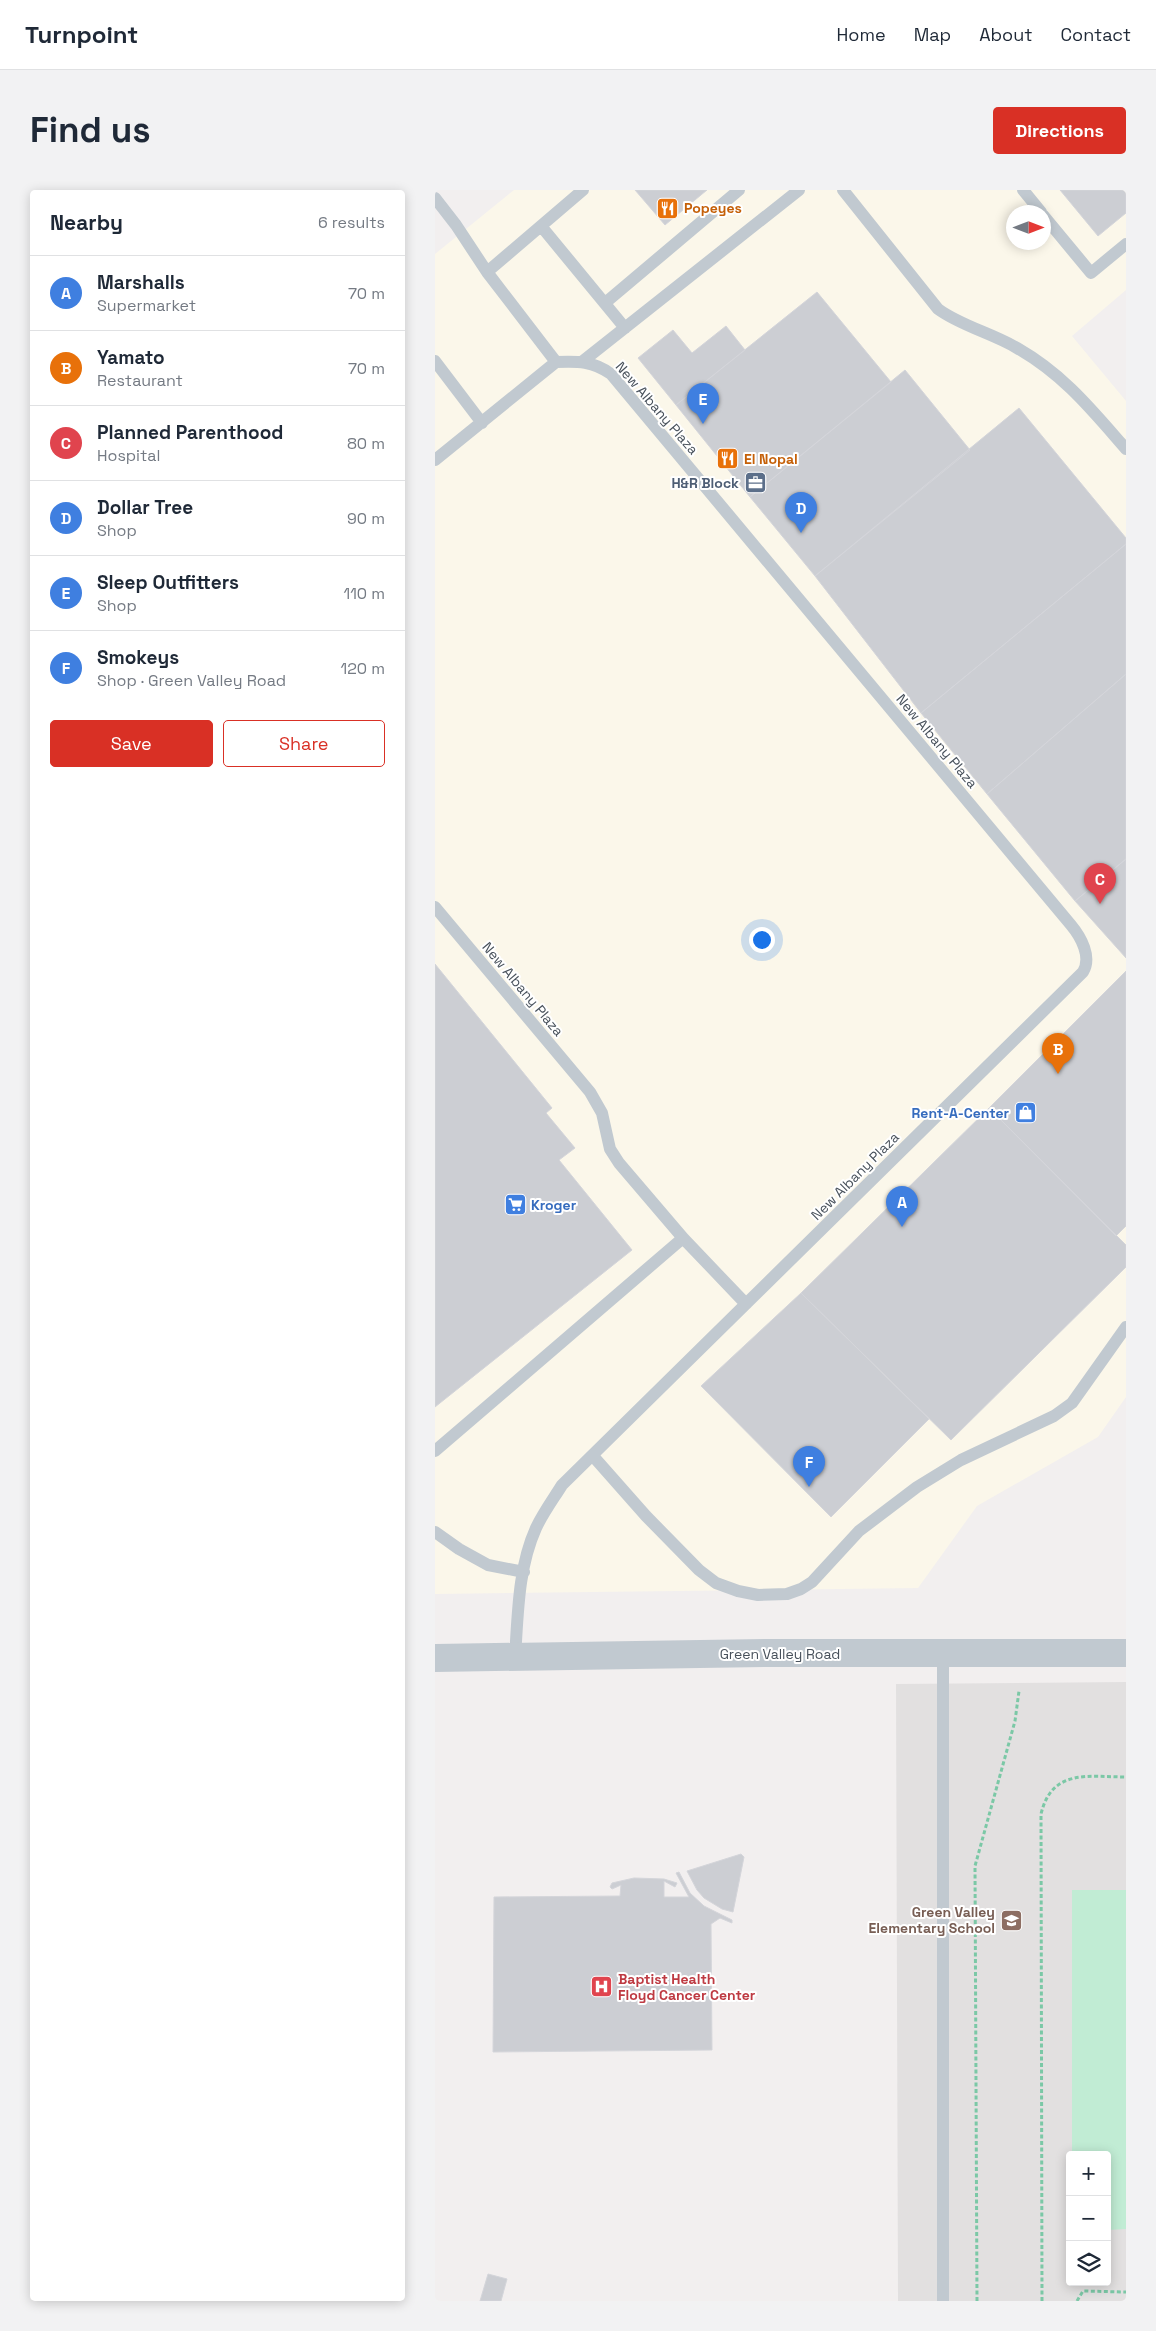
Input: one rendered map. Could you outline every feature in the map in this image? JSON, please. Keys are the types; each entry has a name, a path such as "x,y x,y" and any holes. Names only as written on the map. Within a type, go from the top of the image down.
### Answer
{"street":[{"name":"Green Valley Road","path":"435,1658 1126,1653"}],"lane":[{"path":"487,272 583,190"},
{"path":"605,304 739,190"},
{"path":"583,361 799,190"},
{"path":"843,190 938,309 958,321 982,329 1041,362 1072,387 1126,449"},
{"path":"1023,190 1035,205"},
{"path":"435,198 456,225 487,272 556,362 435,460"},
{"path":"1051,225 1091,273 1126,244"},
{"path":"541,226 625,328"},
{"path":"435,361 482,423"},
{"name":"New Albany Plaza","path":"515,1657 518,1606 527,1551 537,1526 563,1485 1083,972 1087,961 1079,936 1071,925 611,374 602,368 583,361 556,362"},
{"name":"New Albany Plaza","path":"435,906 590,1092 602,1114 610,1149 619,1163 683,1238 746,1304"},
{"path":"435,1451 683,1238"},
{"path":"593,1456 645,1516 699,1570 716,1582 738,1591 758,1595 787,1594 801,1589 811,1582 859,1531 917,1487 961,1460 1054,1416 1072,1403 1126,1327"},
{"path":"435,1532 459,1549 488,1565 524,1572"},
{"path":"943,1654 943,2301"}],"path":[{"path":"977,2301 975,1866 1015,1721 1019,1691"},
{"path":"1041,2301 1041,1814 1048,1795 1066,1779 1079,1776 1126,1777"},
{"path":"1077,2301 1083,2292 1126,2292"}],"shaded area":[{"path":"514,190 1126,190 1126,290 1072,336 1126,401 1126,1397 1098,1437 977,1506 918,1588 435,1594 435,254"},
{"name":"Green Valley Elementary School","path":"1126,1682 1126,2301 898,2301 896,1684"}],"green space":[{"path":"1072,1890 1126,1890 1126,2229 1111,2230 1111,2151 1072,2151"}],"building":[{"name":"Popeyes","path":"635,190 707,190 665,225"},
{"path":"1060,190 1126,190 1126,213 1098,236"},
{"path":"817,292 891,382 750,497 676,405"},
{"path":"726,326 745,350 676,405 638,358 673,330 692,353"},
{"path":"905,370 970,450 815,576 750,497"},
{"path":"1019,408 1126,538 1126,544 921,713 815,576"},
{"path":"1126,544 1126,674 987,794 921,713"},
{"path":"1126,674 1126,859 1075,901 987,794"},
{"path":"1126,859 1126,958 1075,901"},
{"name":"Kroger","path":"435,964 552,1108 546,1113 575,1148 559,1160 632,1250 435,1407"},
{"path":"1126,971 1126,1226 1116,1236 989,1108"},
{"path":"989,1108 1126,1245 1126,1267 951,1440 801,1293"},
{"path":"801,1293 929,1419 831,1517 701,1386"},
{"path":"741,1854 744,1857 733,1912 722,1909 704,1898 697,1890 687,1871"},
{"name":"Baptist Health Floyd Cancer Center","path":"679,1872 690,1893 704,1906 732,1920 732,1923 720,1918 711,1924 712,2050 493,2052 494,1897 620,1896 621,1885 612,1889 610,1887 612,1883 634,1878 664,1879 677,1883 675,1887 664,1881 664,1897 689,1897 676,1873"},
{"path":"488,2274 507,2279 501,2301 480,2301"}],"place":[{"name":"Popeyes","path":"668,208"},
{"name":"Sleep Outfitters","path":"703,424"},
{"name":"El Nopal","path":"728,459"},
{"name":"H&R Block","path":"755,483"},
{"name":"Dollar Tree","path":"801,533"},
{"name":"Planned Parenthood","path":"1100,904"},
{"name":"Yamato","path":"1058,1074"},
{"name":"Rent-A-Center","path":"1025,1113"},
{"name":"Kroger","path":"515,1205"},
{"name":"Marshalls","path":"902,1227"},
{"name":"Smokeys","path":"809,1487"},
{"name":"Green Valley Elementary School","path":"1011,1920"},
{"name":"Baptist Health Floyd Cancer Center","path":"602,1987"}]}
